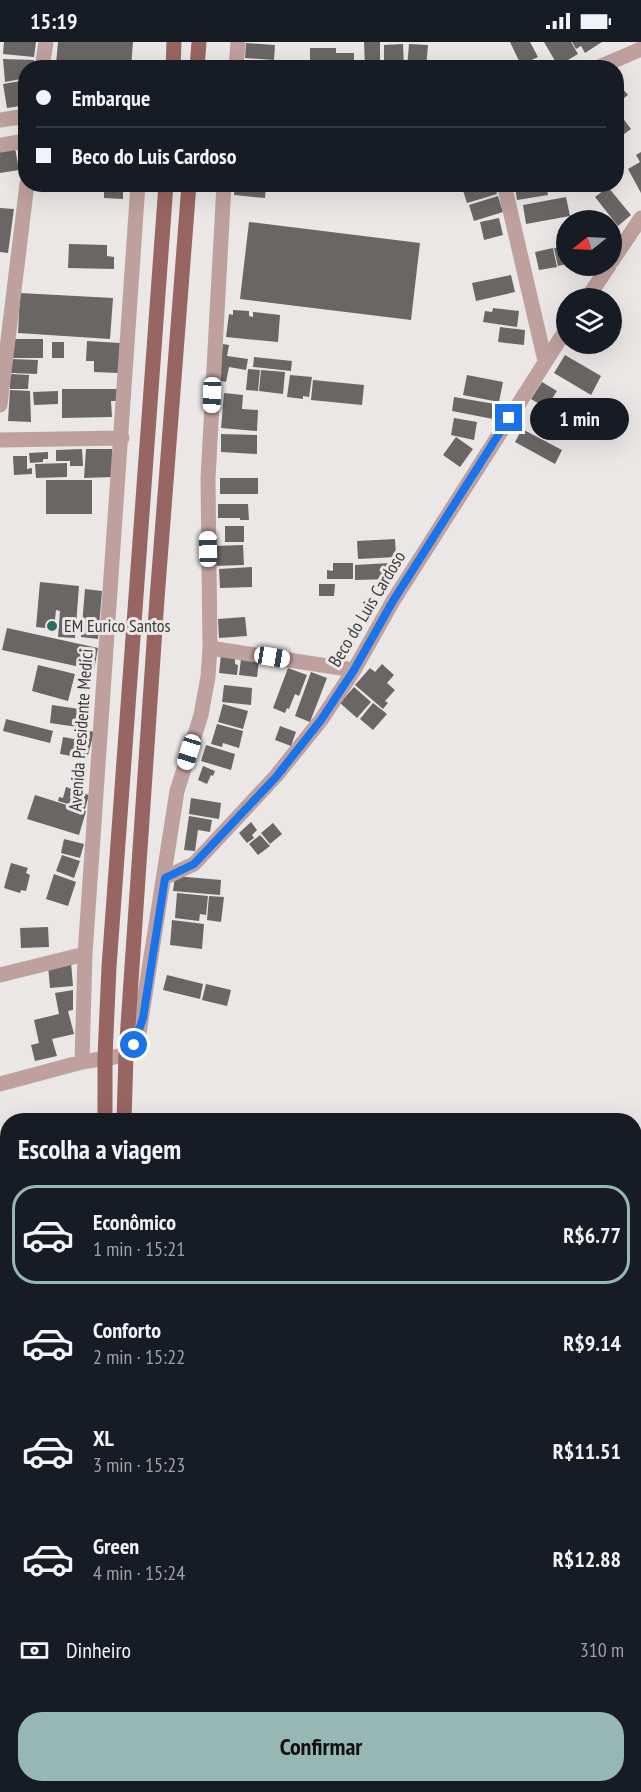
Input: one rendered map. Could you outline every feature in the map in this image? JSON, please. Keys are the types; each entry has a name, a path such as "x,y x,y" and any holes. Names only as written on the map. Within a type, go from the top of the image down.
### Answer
{"main road":[{"path":"173,60 174,42"},
{"path":"198,60 199,42"},
{"path":"105,1113 109,967 165,192"},
{"path":"124,1113 126,1055 157,599 188,192"}],"street":[{"path":"43,60 46,42"},
{"path":"237,60 238,42"},
{"path":"616,60 641,49"},
{"path":"0,120 18,117"},
{"path":"0,145 18,142"},
{"path":"0,405 26,192"},
{"name":"Avenida Presidente Medici","path":"82,1062 85,954 137,192"},
{"path":"0,1084 82,1062 126,1055 134,1045 143,1018 177,791 201,715 208,677 210,648 208,478 224,192"},
{"path":"506,192 545,361"},
{"path":"622,248 639,225"},
{"name":"Beco do Luis Cardoso","path":"165,878 194,864 269,784 321,720 354,670 393,601 556,344"},
{"path":"0,440 122,438"},
{"path":"210,648 354,670"},
{"path":"0,975 85,954"}],"building":[{"path":"4,42 36,42 34,57 3,54"},
{"path":"58,42 133,42 132,60 56,60"},
{"path":"364,42 380,42 380,60 365,60"},
{"path":"510,42 530,42 538,57 532,60 519,60"},
{"path":"544,42 571,42 578,54 568,60 554,60"},
{"path":"572,42 602,42 585,53 581,46 576,49"},
{"path":"246,43 275,45 274,60 245,58"},
{"path":"403,44 404,60 384,60 384,45"},
{"path":"409,44 428,45 427,60 408,60"},
{"path":"310,48 336,48 336,53 354,53 354,60 310,60"},
{"path":"3,59 34,60 18,60 18,80 5,82"},
{"path":"18,81 18,106 7,108 3,84"},
{"path":"624,120 631,129 624,134"},
{"path":"15,148 18,170 0,173 0,150"},
{"path":"641,152 641,193 628,169 640,162 636,155"},
{"path":"104,192 123,192 123,199 104,198"},
{"path":"234,192 265,192 265,198 234,195"},
{"path":"464,192 497,192 497,194 467,203"},
{"path":"516,192 547,192 548,195 517,200"},
{"path":"602,192 612,192 631,215 622,223 622,210 605,210 595,197"},
{"path":"498,196 503,212 474,221 469,205"},
{"path":"566,197 569,210 556,210 556,219 526,224 523,205"},
{"path":"0,208 14,209 8,253 0,252"},
{"path":"499,218 503,235 484,240 480,222"},
{"path":"249,222 420,243 411,320 240,299"},
{"path":"69,244 107,245 107,256 114,257 114,269 68,268"},
{"path":"553,248 556,267 539,270 535,252"},
{"path":"511,275 515,292 476,301 472,283"},
{"path":"20,293 113,298 110,339 18,333"},
{"path":"493,308 519,311 517,327 483,322 485,311 492,312"},
{"path":"233,310 249,311 249,316 253,317 253,312 280,315 278,342 226,337 229,314 233,315"},
{"path":"500,327 525,330 524,345 498,342"},
{"path":"13,339 43,339 43,358 13,358"},
{"path":"87,341 120,343 119,373 94,372 94,361 86,361"},
{"path":"52,342 64,342 64,358 52,358"},
{"path":"223,344 229,345 227,356 248,359 246,370 229,367 226,382 217,380"},
{"path":"565,355 601,376 591,395 554,373"},
{"path":"254,357 292,361 291,371 253,367"},
{"path":"11,359 38,360 37,374 11,373"},
{"path":"248,369 260,370 258,391 246,390"},
{"path":"261,370 285,372 283,394 259,391"},
{"path":"10,374 29,375 28,389 10,389"},
{"path":"290,375 312,377 309,397 303,396 303,399 287,397"},
{"path":"467,375 503,382 499,402 463,395"},
{"path":"313,380 364,385 362,405 311,400"},
{"path":"542,382 557,391 546,408 531,399"},
{"path":"62,389 117,389 117,401 111,401 112,417 62,418"},
{"path":"10,390 30,391 31,422 8,421"},
{"path":"58,391 58,404 34,405 33,392"},
{"path":"224,393 243,395 242,409 258,410 257,431 221,428"},
{"path":"454,397 495,404 493,419 452,411"},
{"path":"454,418 477,422 474,440 451,435"},
{"path":"522,429 562,450 555,464 515,442"},
{"path":"221,434 257,435 257,454 221,452"},
{"path":"456,437 473,449 460,467 443,455"},
{"path":"82,449 83,466 70,466 70,461 56,461 56,450"},
{"path":"86,449 112,449 113,477 84,478"},
{"path":"48,452 48,459 43,459 43,462 30,463 29,453"},
{"path":"13,456 27,456 27,469 32,468 32,474 14,475"},
{"path":"67,463 67,477 36,478 35,464"},
{"path":"220,478 258,478 258,494 220,494"},
{"path":"46,480 92,480 92,514 46,514"},
{"path":"218,504 248,504 249,520 218,518"},
{"path":"225,526 244,526 244,542 225,542"},
{"path":"395,539 396,557 358,559 357,541"},
{"path":"243,545 244,565 213,566 213,546"},
{"path":"333,563 353,563 353,579 327,579 327,570 333,571"},
{"path":"390,563 391,579 355,580 355,565"},
{"path":"252,567 252,587 220,588 219,569"},
{"path":"40,582 79,586 75,638 58,637 60,611 56,610 54,629 36,627"},
{"path":"319,584 335,584 334,596 319,596"},
{"path":"85,589 102,591 98,639 81,637"},
{"path":"245,617 247,636 219,638 218,619"},
{"path":"7,628 98,648 94,670 2,650"},
{"path":"221,655 235,656 235,664 238,665 237,675 219,673"},
{"path":"241,659 259,661 257,677 239,675"},
{"path":"382,664 394,675 387,683 395,690 385,701 388,703 383,709 355,685 370,668 375,672"},
{"path":"38,665 75,674 68,701 32,691"},
{"path":"288,668 307,675 299,696 295,694 285,713 273,708"},
{"path":"311,672 327,678 310,722 295,716"},
{"path":"224,685 252,688 251,705 222,702"},
{"path":"354,687 371,702 357,718 340,703"},
{"path":"373,703 387,714 373,730 360,719"},
{"path":"223,704 248,711 243,729 218,722"},
{"path":"52,705 86,710 84,728 50,723"},
{"path":"6,719 53,731 50,743 3,731"},
{"path":"217,724 243,731 239,748 223,743 222,747 211,744"},
{"path":"280,726 296,732 291,746 275,740"},
{"path":"78,728 94,732 87,759 60,754 63,737 76,738"},
{"path":"206,745 235,754 231,770 201,761"},
{"path":"203,766 215,771 207,784 198,780"},
{"path":"66,787 89,795 85,809 58,801 59,797 63,798"},
{"path":"35,795 86,811 79,835 27,819"},
{"path":"191,798 221,803 219,819 189,814"},
{"path":"189,816 212,820 210,832 198,830 195,851 184,850"},
{"path":"251,822 257,830 252,835 254,838 247,843 239,833"},
{"path":"273,823 282,834 270,844 261,833"},
{"path":"260,835 270,846 258,855 249,844"},
{"path":"64,839 84,844 80,858 61,853"},
{"path":"62,855 80,861 74,878 56,871"},
{"path":"11,863 28,868 26,873 30,875 26,891 21,890 20,893 4,888"},
{"path":"54,874 76,882 68,906 46,899"},
{"path":"175,876 221,880 220,895 173,891"},
{"path":"177,893 208,896 206,915 200,914 199,921 175,918"},
{"path":"209,896 224,897 221,922 207,920"},
{"path":"172,920 204,924 202,949 170,945"},
{"path":"48,927 49,947 21,948 20,928"},
{"path":"71,962 73,986 50,988 48,965"},
{"path":"167,975 203,984 200,999 163,990"},
{"path":"206,984 231,990 227,1006 202,1000"},
{"path":"73,990 73,1010 68,1011 74,1034 52,1039 57,1056 35,1061 31,1045 39,1043 34,1020 59,1014 55,993"}],"place":[{"name":"EM Eurico Santos","path":"52,626"}],"route":[{"path":"134,1045 143,1018 165,878 194,864 276,777 321,720 509,418"}]}
